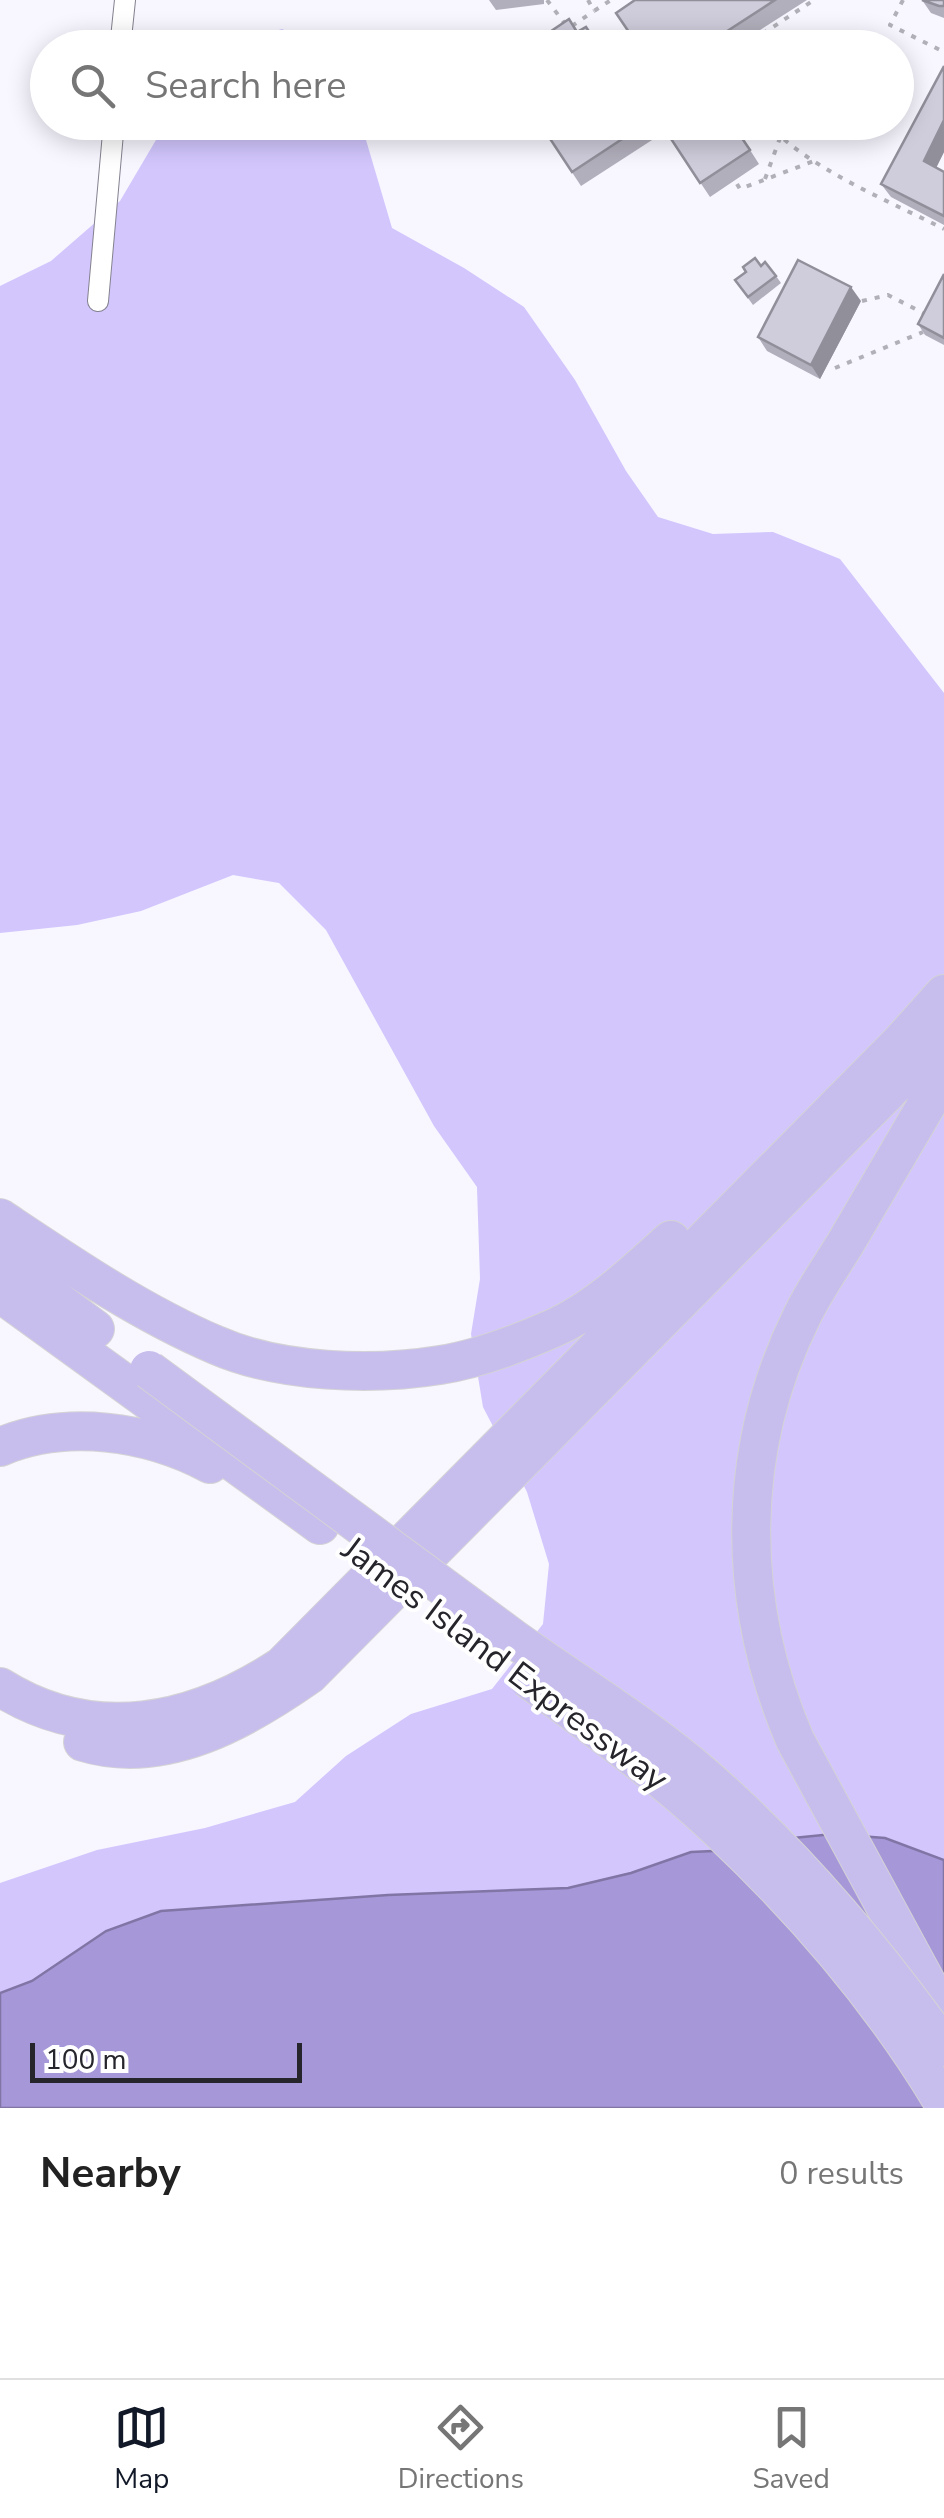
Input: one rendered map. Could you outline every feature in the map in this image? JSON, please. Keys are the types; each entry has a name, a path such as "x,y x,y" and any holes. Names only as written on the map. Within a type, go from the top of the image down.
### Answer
{"highway":[{"path":"0,1687 20,1700 76,1720 125,1722 210,1706 282,1666 900,1043 944,994"},
{"path":"0,1714 93,1746 142,1748 191,1739 229,1725 309,1675 944,1035"},
{"path":"0,1218 154,1314 219,1346 283,1365 360,1370 440,1365 558,1326 594,1303 900,1043"},
{"path":"944,1074 803,1314 778,1370 752,1474 750,1542 757,1620 776,1697 794,1740 944,2016"},
{"name":"James Island Expressway","path":"0,1259 703,1776 822,1892 886,1966 944,2046"},
{"name":"James Island Expressway","path":"0,1293 614,1742 717,1828 852,1973 944,2104"},
{"path":"0,1446 22,1437 100,1432 161,1443 181,1448 320,1525"}],"street":[{"path":"122,30 125,0"},
{"path":"98,301 112,140"}],"path":[{"path":"546,0 568,28 611,0"},
{"path":"588,0 594,11"},
{"path":"770,30 814,0"},
{"path":"900,30 890,25 904,0"},
{"path":"914,37 944,52"},
{"path":"766,180 779,140"},
{"path":"783,140 814,161 944,229"},
{"path":"928,159 944,168"},
{"path":"737,184 740,189 814,161"},
{"path":"862,301 888,295 931,317"},
{"path":"835,368 923,332"}],"shaded area":[{"path":"156,140 366,140 392,228 524,307 575,380 626,471 658,517 713,534 773,532 840,559 944,693 944,1860 736,1850 691,1852 631,1873 568,1888 234,1905 106,1931 32,1981 0,1993 0,1883 97,1850 205,1828 295,1802 346,1756 411,1714 492,1689 543,1624 549,1564 527,1492 483,1407 471,1334 480,1279 477,1187 434,1126 326,930 279,883 233,875 141,911 77,925 0,933 0,286 51,261 120,201"},
{"path":"833,1834 885,1838 944,1860 944,2108 0,2108 0,1993 32,1981 106,1931 161,1911 388,1895 568,1888 631,1873 691,1852 736,1850 783,1839"}],"building":[{"path":"635,0 775,0 729,30 628,30 616,13"},
{"path":"922,0 944,0 944,6 939,6"},
{"path":"569,19 576,30 553,30"},
{"path":"944,66 944,120 924,161 944,172 944,216 881,184 904,140 914,140 914,122"},
{"path":"551,140 621,140 572,172"},
{"path":"672,140 743,140 750,150 700,183"},
{"path":"755,258 761,266 765,262 776,276 748,297 735,280"},
{"path":"798,260 851,287 811,365 758,337"},
{"path":"944,274 944,338 918,324"}]}
